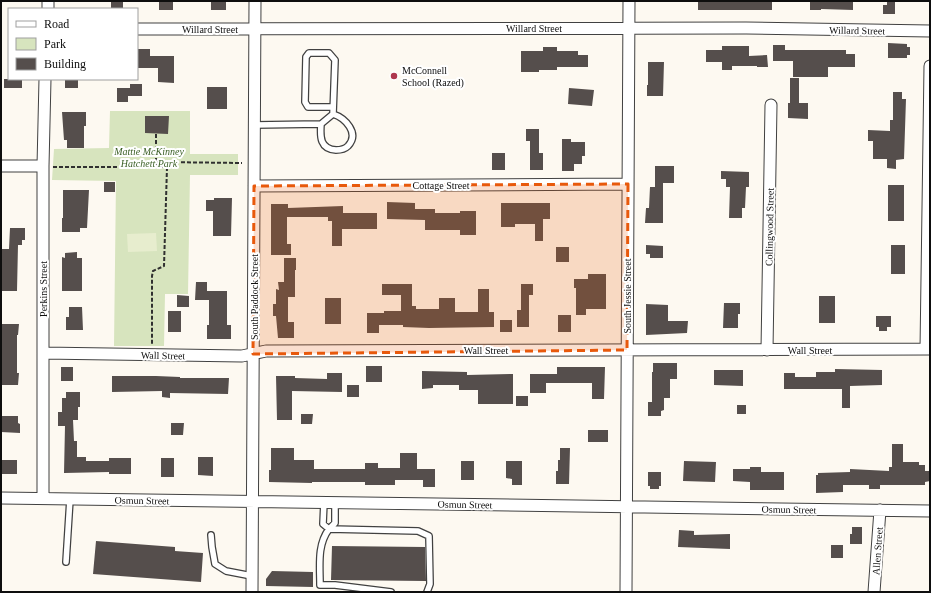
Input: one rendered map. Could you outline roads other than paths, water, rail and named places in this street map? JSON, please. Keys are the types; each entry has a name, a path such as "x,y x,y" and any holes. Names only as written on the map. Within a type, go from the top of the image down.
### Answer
{"street":[{"name":"South Paddock Street","path":"252,592 255,1"},
{"name":"South Jessie Street","path":"626,592 629,1"},
{"name":"Willard Street","path":"138,29 746,28 930,30"},
{"path":"928,349 930,66"},
{"name":"Perkins Street","path":"43,498 43,353 48,166 45,80"},
{"name":"Collingwood Street","path":"767,350 771,105"},
{"path":"1,166 48,166"},
{"name":"Cottage Street","path":"254,186 628,184"},
{"name":"Wall Street","path":"43,353 242,356 266,351 928,349"},
{"name":"Osmun Street","path":"1,498 930,511"},
{"name":"Allen Street","path":"874,592 880,510"}],"lane":[{"path":"254,125 321,124 333,114 334,107 335,60 329,53 309,53 306,57 305,102 308,107 334,107"},
{"path":"321,124 320,135 324,145 330,149 340,150 348,146 352,132 350,126 340,116 333,114"},
{"path":"66,562 70,499"},
{"path":"330,502 323,524 329,529 418,530 429,536 430,584 427,592"},
{"path":"330,502 335,523 324,536 320,550 320,584 335,584 392,592"},
{"path":"211,535 215,564 226,571 252,576"}],"place":[{"name":"McConnell School (Razed)","path":"394,76"}],"park label":[{"name":"Mattie McKinney Hatchett Park","path":"149,156"}]}
